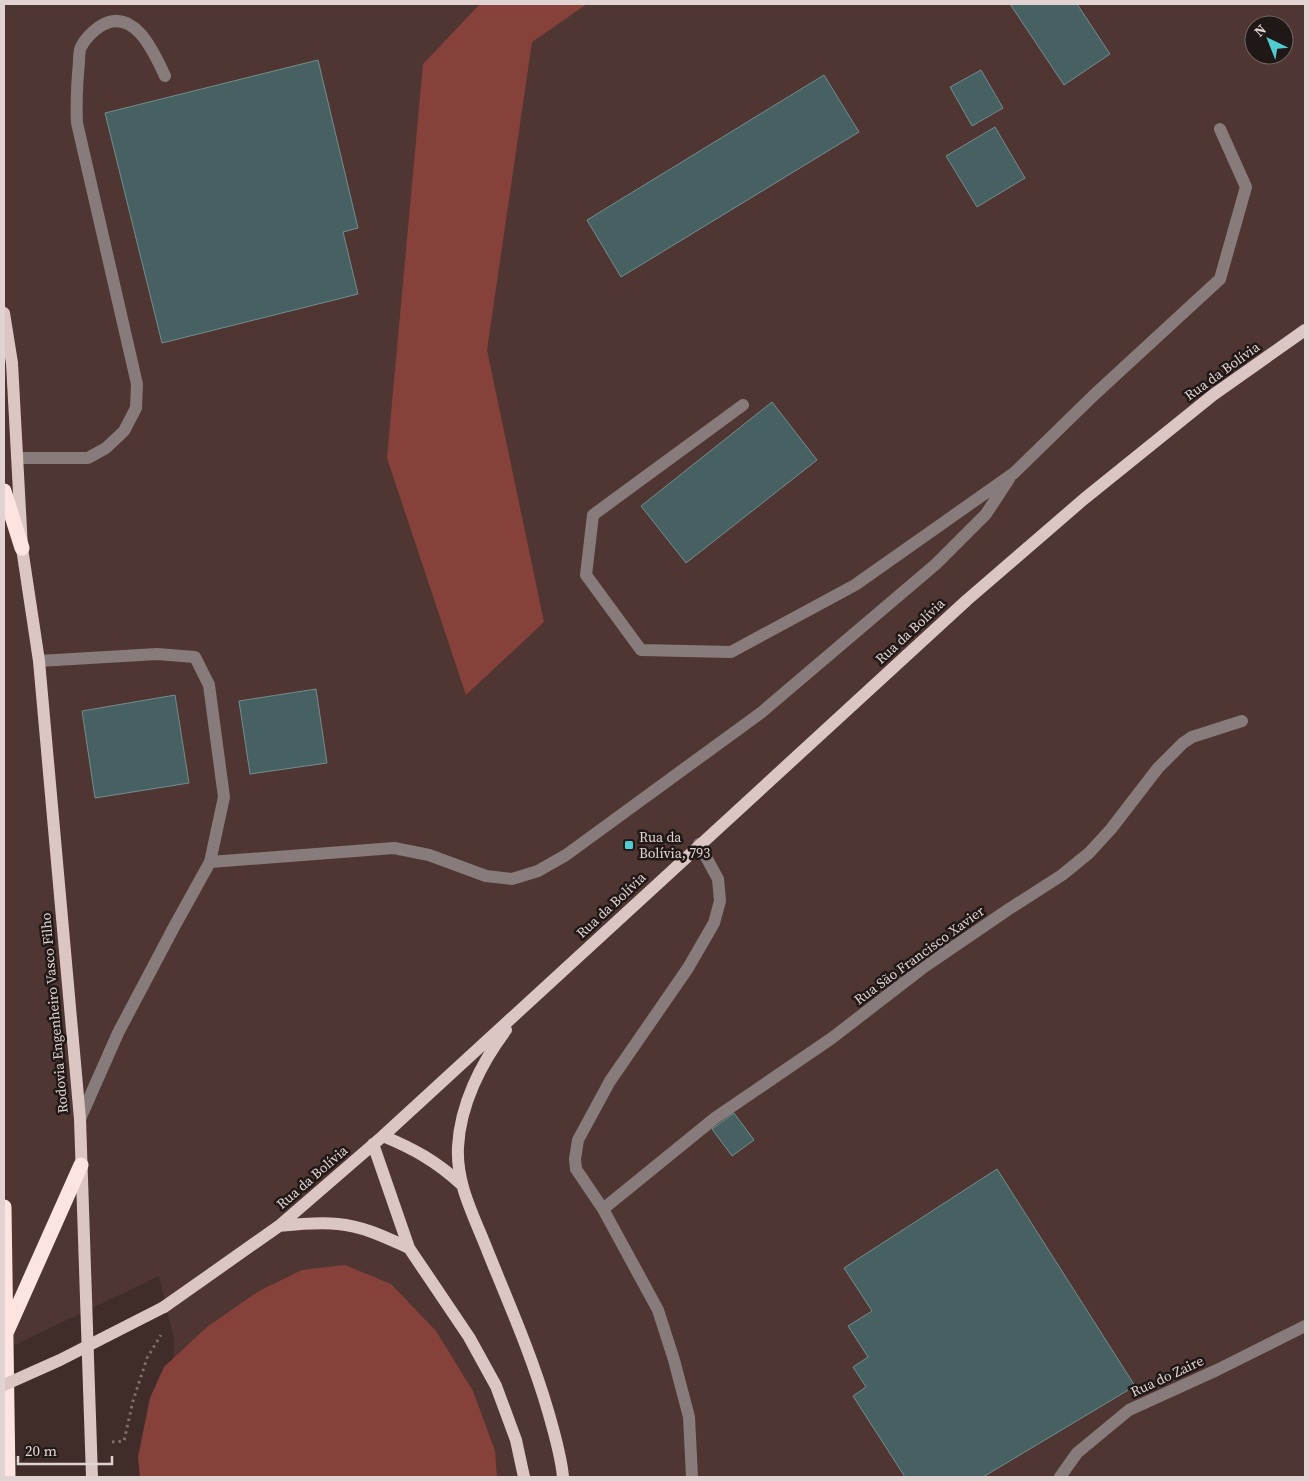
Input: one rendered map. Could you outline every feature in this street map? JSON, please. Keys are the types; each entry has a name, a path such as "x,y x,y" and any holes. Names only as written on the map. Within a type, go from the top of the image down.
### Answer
{"highway":[{"path":"4,491 22,548"},
{"path":"6,1335 81,1165"},
{"path":"4,1208 8,1477"}],"main road":[{"name":"Rodovia Engenheiro Vasco Filho","path":"4,313 12,363 22,548 39,661 80,1119 92,1477"},
{"name":"Rua da Bolívia","path":"4,1385 60,1360 164,1306 280,1226 383,1136 967,600 1077,505 1213,395 1305,330"},
{"path":"524,1006 494,1047 474,1083 462,1118 458,1148 461,1184 537,1373 551,1422 563,1477"},
{"path":"383,1136 413,1149 442,1167 461,1184"},
{"path":"373,1144 409,1248 469,1337 496,1386 516,1440 524,1477"},
{"path":"280,1226 307,1223 340,1224 378,1234 409,1248"}],"street":[{"path":"18,458 88,458 106,448 124,431 136,408 137,384 77,123 76,87 80,47 91,33 106,23 124,22 139,31 151,46 165,76"},
{"path":"743,405 592,516 586,575 641,650 731,652 855,585 1014,473 1094,395 1220,279 1246,187 1220,128"},
{"path":"210,862 394,848 428,855 486,876 512,878 538,871 566,855 762,712 936,564 986,514 1014,473"},
{"path":"39,661 157,654 195,657 209,685 224,797 210,862 118,1033 80,1119"},
{"name":"Rua São Francisco Xavier","path":"603,1209 715,1118 832,1038 924,968 1062,874 1089,853 1111,829 1158,768 1184,743 1192,737 1242,721"},
{"path":"692,1477 688,1417 674,1360 658,1310 603,1209 576,1169 575,1149 610,1081 688,968 714,923 720,901 718,879 699,844"},
{"name":"Rua do Zaire","path":"1060,1477 1077,1453 1129,1410 1217,1370 1305,1326"}],"path":[{"path":"124,1441 133,1401 147,1358 163,1331"}],"shaded area":[{"path":"4,4 1305,4 1305,1477 171,1477 174,1339 159,1276 4,1350"},
{"path":"480,4 587,4 532,42 487,350 544,622 466,695 387,458 423,64"},
{"path":"345,1265 391,1284 436,1331 473,1391 495,1451 497,1477 140,1477 138,1457 150,1398 164,1367 207,1327 259,1291 302,1270"}],"building":[{"path":"1010,4 1077,4 1110,54 1064,85"},
{"path":"318,60 358,228 343,232 358,294 162,343 105,113"},
{"path":"981,70 1003,108 972,126 950,87"},
{"path":"824,75 859,132 621,277 587,220"},
{"path":"995,127 1025,178 977,207 946,156"},
{"path":"772,402 817,460 686,563 641,506"},
{"path":"316,689 327,763 250,774 239,701"},
{"path":"175,695 189,783 95,798 82,711"},
{"path":"734,1113 754,1140 732,1156 712,1129"},
{"path":"997,1169 1135,1386 983,1477 905,1477 853,1396 866,1387 853,1367 868,1357 848,1326 872,1311 844,1268"}],"place":[{"name":"Rua da Bolívia, 793","path":"629,845"}]}
